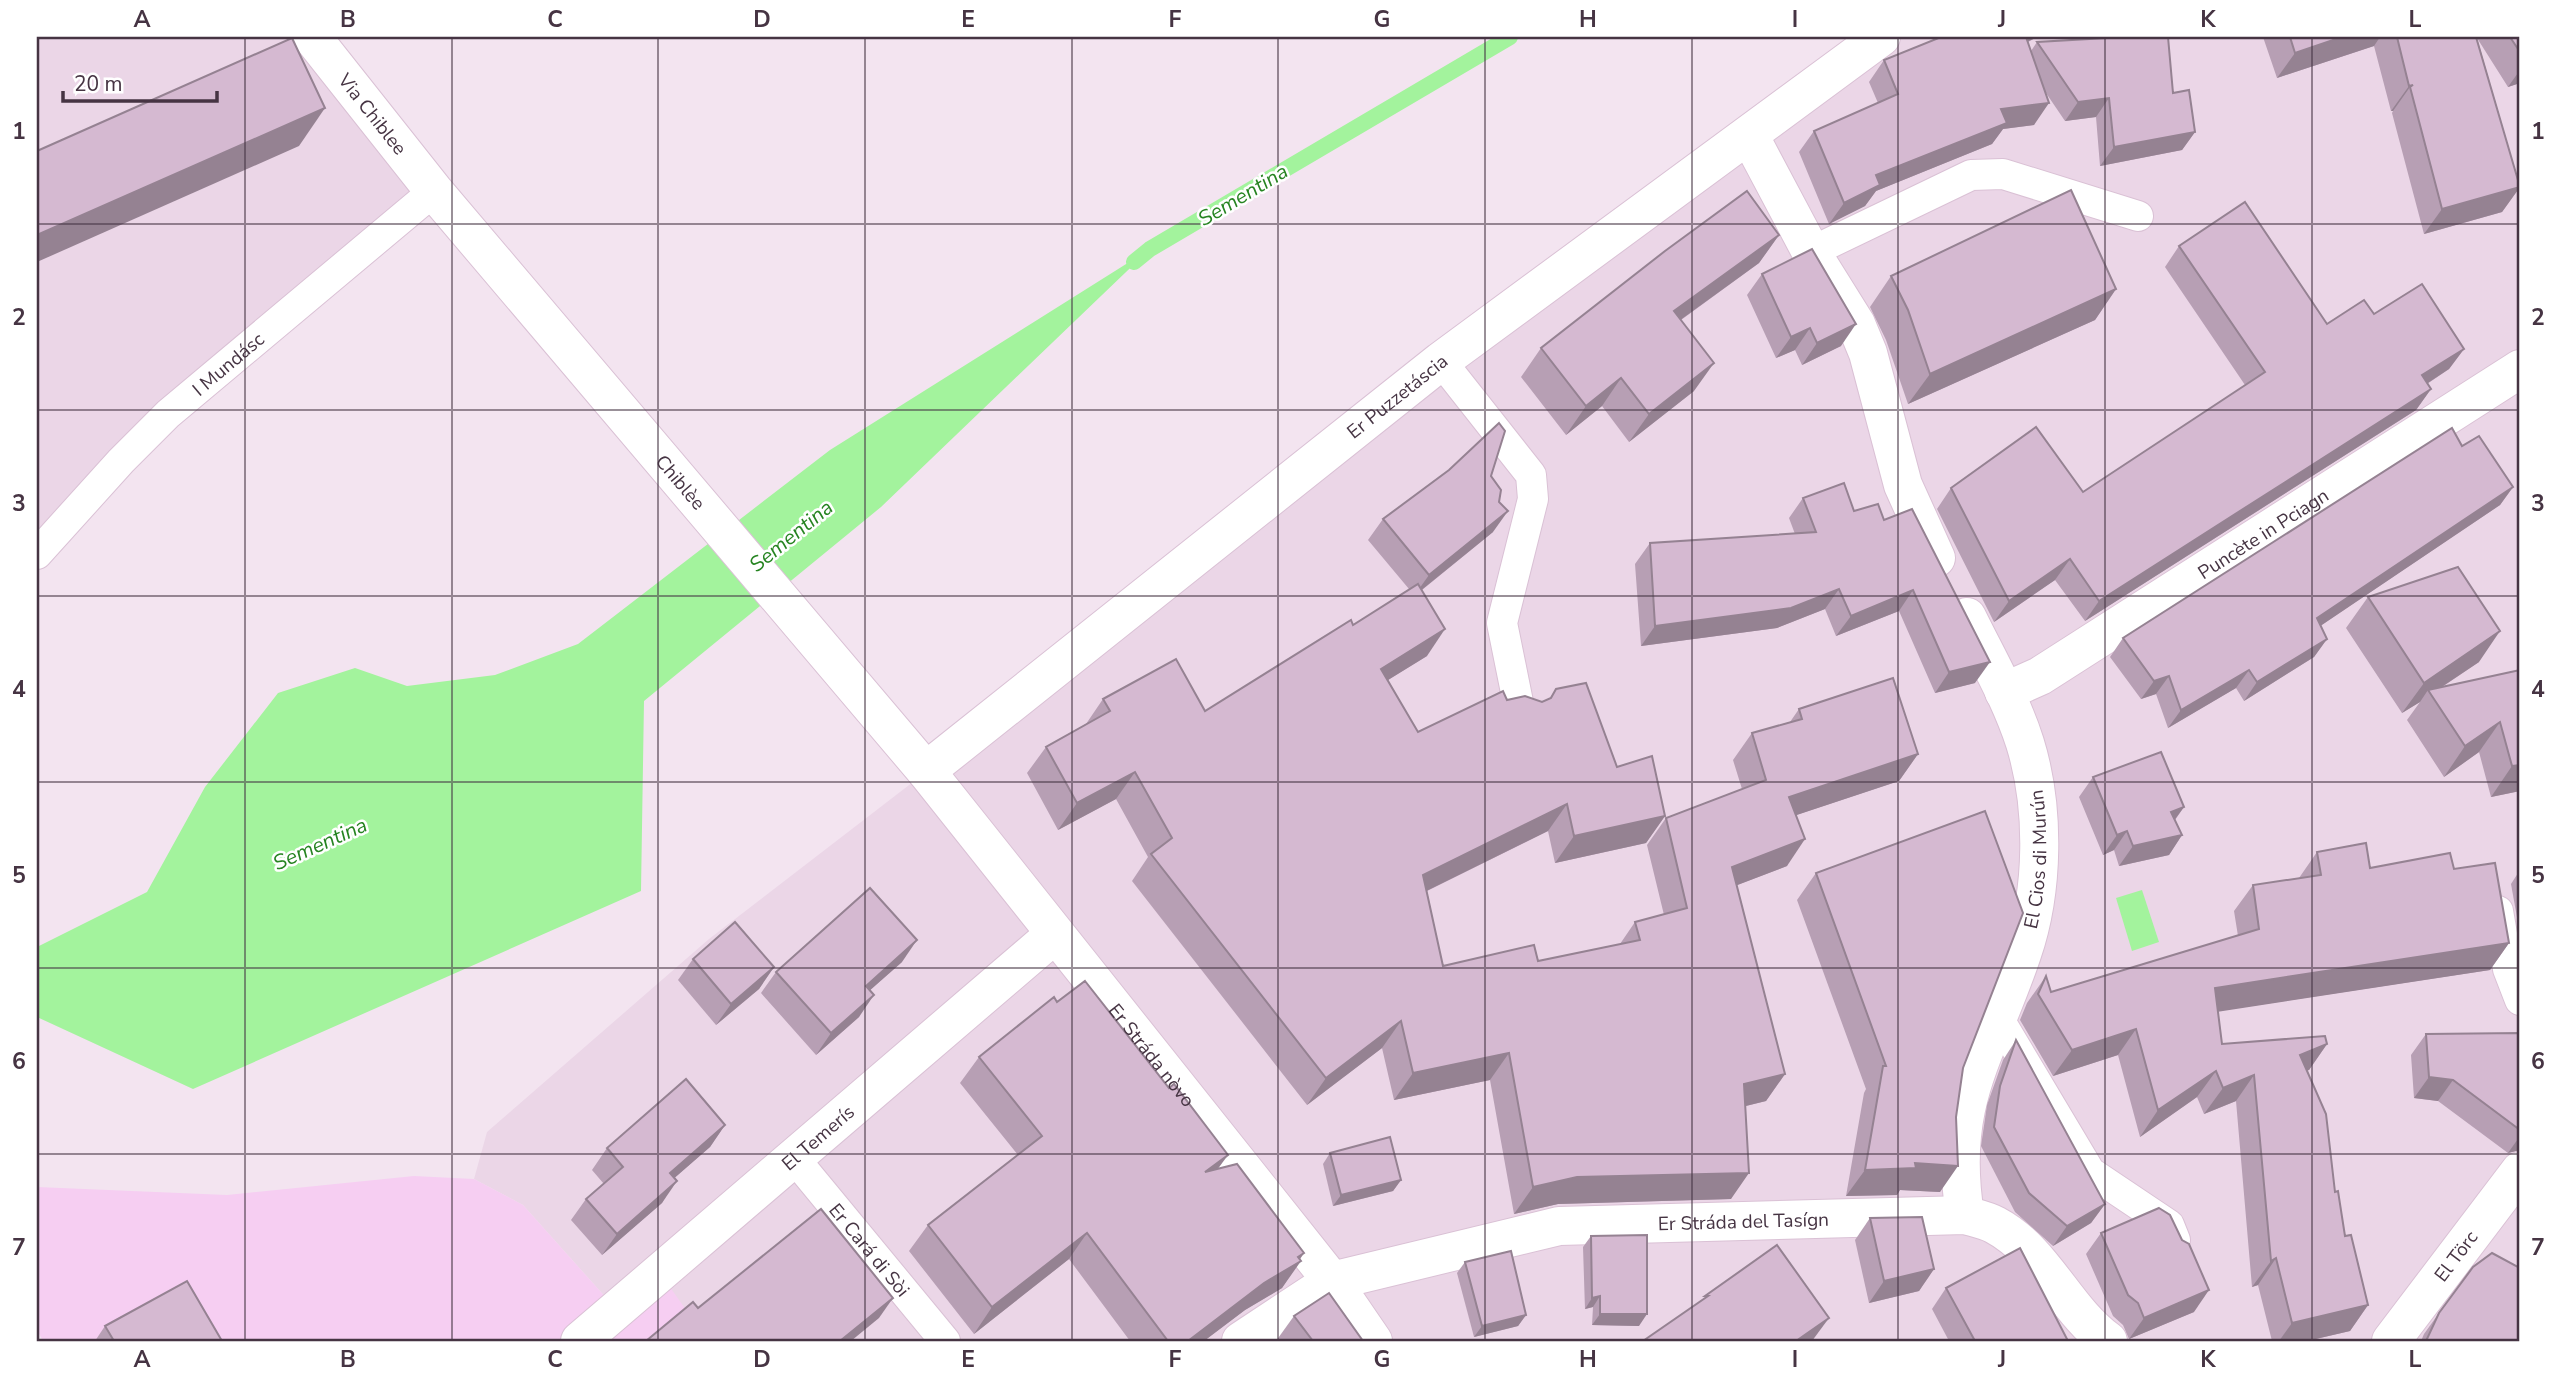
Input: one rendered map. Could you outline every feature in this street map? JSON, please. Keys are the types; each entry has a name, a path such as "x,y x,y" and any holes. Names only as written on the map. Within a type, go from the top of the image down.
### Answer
{"street":[{"name":"Via Chiblee","path":"312,37 433,191"},
{"name":"Er Puzzetáscia","path":"926,771 1441,361 1881,37"},
{"name":"El Cios di Murún","path":"1749,135 1811,252 1856,324 1868,353 1903,485 2004,692 2025,744 2033,780 2037,853 2035,902 2029,930 1978,1064 1962,1121 1959,1165 1965,1215"},
{"name":"Chiblèe","path":"433,191 926,771"},
{"name":"Puncète in Pciagn","path":"2004,692 2040,676 2520,369"},
{"name":"Er Stráda nòvo","path":"926,771 1332,1281 1373,1341"},
{"name":"El Temerís","path":"580,1341 1055,934"},
{"name":"El Törc","path":"2391,1341 2516,1184"},
{"name":"Er Stráda del Tasígn","path":"1332,1281 1559,1226 1965,1215 1994,1224 2010,1235 2081,1317 2108,1341"},
{"path":"1241,1341 1332,1281"}],"lane":[{"path":"1811,252 1971,175 1988,172 2003,174 2138,216"},
{"name":"I Mundásc","path":"37,554 121,461 168,414 433,191"},
{"path":"1441,361 1531,475 1533,499 1502,623 1520,712"},
{"path":"2493,883 2508,970 2520,1000"},
{"path":"1997,1016 2090,1172 2169,1225 2178,1248"},
{"name":"Er Cará di Sòi","path":"794,1158 944,1341"}],"shaded area":[{"path":"37,37 312,37 434,191 37,548"},
{"path":"1881,37 2520,37 2520,1341 708,1341 617,1310 523,1205 474,1179 487,1132 709,939"},
{"path":"414,1176 474,1179 523,1205 617,1310 660,1273 708,1341 43,1341 37,1330 37,1187 227,1195"}],"water":[{"path":"1150,249 881,507 644,701 641,891 193,1089 37,1017 37,947 147,892 205,787 278,693 355,668 407,686 495,675 578,644 830,450"},
{"path":"2142,890 2159,942 2132,951 2116,898"}],"building":[{"path":"1941,37 2026,37 2049,103 2001,109 2007,123 1876,175 1880,185 1844,203 1814,131 1898,94 1884,60"},
{"path":"2168,37 2173,93 2189,90 2195,132 2114,147 2109,98 2078,102 2037,42"},
{"path":"2290,37 2342,37 2295,53"},
{"path":"2397,37 2476,37 2520,187 2442,209 2410,87 2413,85 2409,86"},
{"path":"2510,37 2520,37 2520,52"},
{"path":"292,38 325,108 37,235 37,151"},
{"path":"2071,190 2116,289 1930,374 1908,310 1891,276"},
{"path":"1747,191 1779,235 1674,311 1714,363 1649,414 1621,378 1586,406 1541,348"},
{"path":"2245,202 2327,324 2364,300 2374,314 2422,284 2464,349 2422,375 2431,389 2099,601 2070,559 2009,601 1951,488 2036,427 2083,492 2265,372 2179,246"},
{"path":"1812,249 1856,324 1817,343 1810,328 1791,337 1762,274"},
{"path":"1499,423 1505,431 1491,476 1501,490 1499,502 1508,511 1429,575 1383,519 1449,470"},
{"path":"2452,428 2462,446 2479,436 2513,487 2317,618 2327,639 2257,682 2249,670 2181,710 2169,676 2154,681 2123,638"},
{"path":"1844,483 1854,511 1878,504 1884,520 1912,509 1990,662 1949,672 1913,590 1851,616 1839,589 1791,608 1655,626 1650,543 1816,532 1803,498"},
{"path":"2458,567 2500,631 2424,683 2368,597"},
{"path":"1418,584 1445,629 1381,669 1418,732 1503,691 1507,700 1525,696 1542,702 1551,698 1556,689 1586,683 1617,767 1652,756 1665,816 1574,836 1567,804 1423,875 1443,966 1534,945 1538,961 1640,940 1635,922 1687,908 1666,818 1766,780 1752,733 1802,719 1799,709 1893,678 1918,754 1789,797 1805,839 1732,867 1785,1074 1744,1084 1749,1173 1577,1177 1533,1187 1509,1053 1413,1073 1401,1021 1326,1078 1151,854 1172,838 1135,772 1077,803 1046,747 1110,711 1103,699 1176,659 1205,711 1351,620 1353,625"},
{"path":"2520,670 2520,765 2512,766 2500,722 2465,746 2428,690"},
{"path":"2161,752 2184,807 2171,812 2182,835 2133,846 2127,831 2117,835 2093,777"},
{"path":"1985,811 2023,913 1963,1068 1956,1117 1958,1166 1915,1163 1916,1168 1865,1170 1883,1066 1886,1066 1816,873"},
{"path":"2366,843 2370,868 2450,853 2454,869 2495,863 2509,943 2215,988 2222,1044 2325,1036 2327,1044 2300,1055 2326,1114 2335,1192 2338,1191 2345,1236 2351,1235 2368,1305 2292,1323 2276,1258 2271,1261 2254,1075 2223,1088 2216,1071 2158,1110 2136,1029 2072,1050 2038,994 2046,976 2051,992 2259,929 2253,885 2321,875 2317,852"},
{"path":"870,888 917,940 866,986 874,995 831,1033 776,972"},
{"path":"735,922 774,967 731,1004 693,959"},
{"path":"1085,981 1169,1088 1174,1084 1228,1155 1205,1172 1237,1164 1304,1253 1298,1257 1301,1261 1264,1283 1188,1341 1168,1341 1087,1233 992,1307 928,1225 1042,1136 979,1057 1054,997 1057,1002"},
{"path":"2520,1033 2520,1130 2453,1080 2429,1077 2426,1034"},
{"path":"2016,1040 2105,1204 2067,1226 2029,1193 1994,1127 2000,1086"},
{"path":"686,1079 725,1125 670,1173 677,1181 617,1234 586,1199 623,1167 607,1148"},
{"path":"1390,1137 1401,1180 1341,1195 1330,1153"},
{"path":"2159,1208 2170,1215 2182,1240 2189,1244 2209,1290 2144,1318 2138,1303 2128,1295 2101,1233"},
{"path":"821,1209 893,1298 840,1341 646,1341 693,1302 698,1308"},
{"path":"1922,1217 1934,1269 1884,1281 1870,1218"},
{"path":"1647,1235 1647,1314 1600,1314 1600,1296 1592,1298 1591,1236"},
{"path":"1777,1245 1829,1318 1796,1341 1643,1341 1708,1296 1705,1296"},
{"path":"2020,1248 2068,1341 1975,1341 1946,1288"},
{"path":"1511,1251 1526,1315 1482,1326 1465,1262"},
{"path":"2492,1253 2520,1268 2520,1337 2517,1341 2426,1341 2439,1313 2473,1267"},
{"path":"187,1281 222,1341 114,1341 105,1326"},
{"path":"1329,1293 1363,1341 1313,1341 1294,1316"}],"waterway":[{"name":"Sementina","path":"1134,262 1150,249 1510,37"}]}
